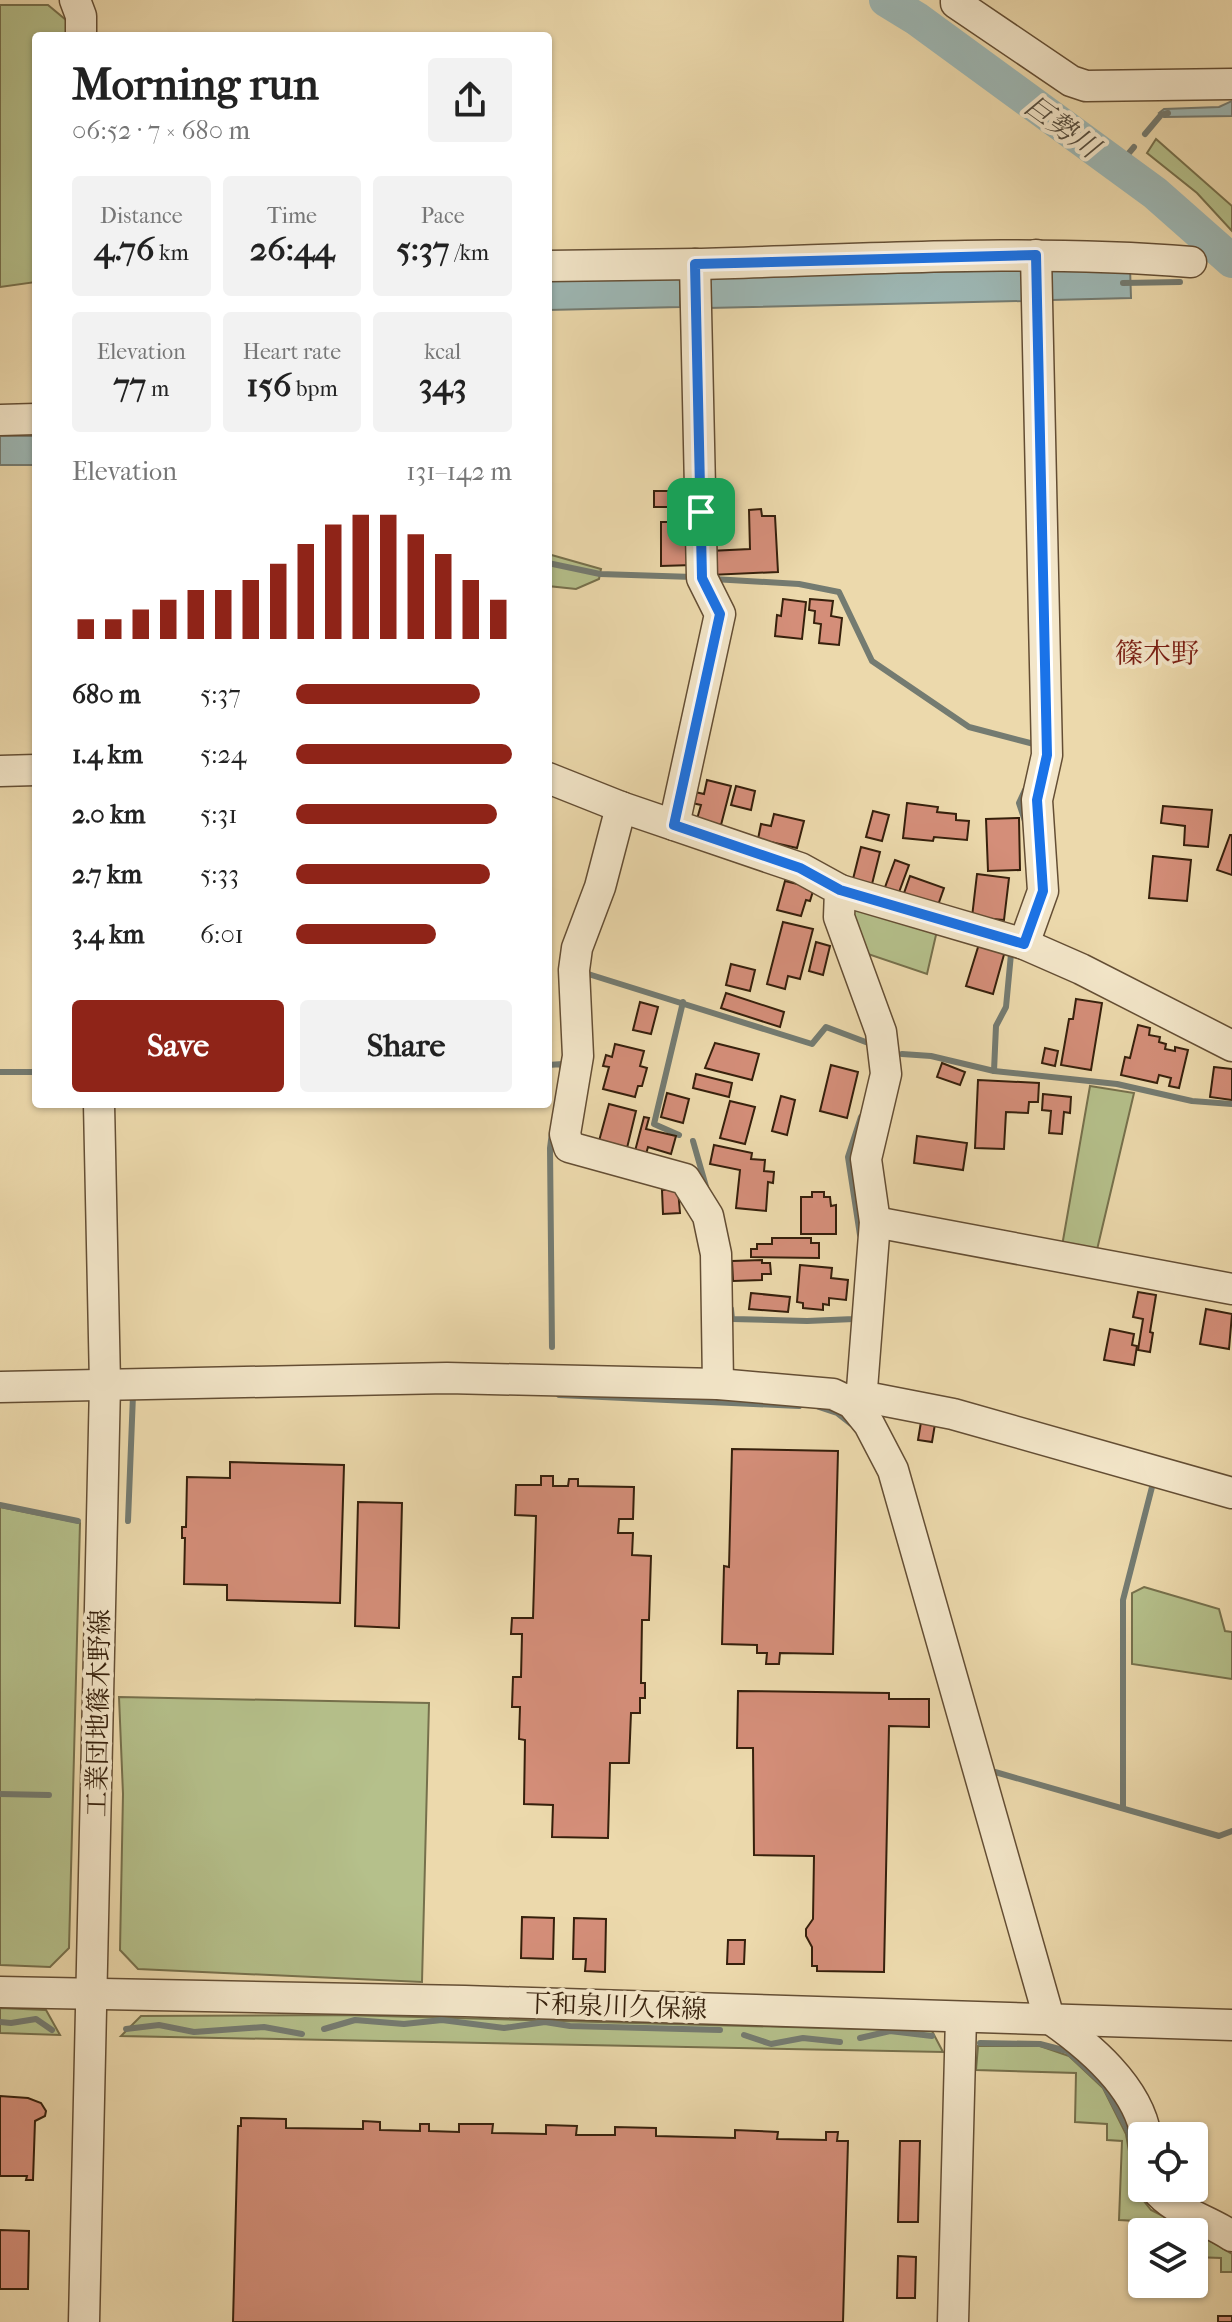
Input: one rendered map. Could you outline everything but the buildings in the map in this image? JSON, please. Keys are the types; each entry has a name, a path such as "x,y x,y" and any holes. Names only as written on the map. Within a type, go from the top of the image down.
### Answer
{"street":[{"path":"75,0 81,16 81,32"},
{"path":"956,0 956,3 1071,81 1086,86 1232,84"},
{"path":"1024,944 1043,891 1037,800 1047,755 1036,255"},
{"path":"552,266 1036,255 1121,256 1191,262"},
{"path":"674,825 720,614 702,578 695,264"},
{"path":"0,420 32,419"},
{"path":"0,771 32,770"},
{"path":"552,780 621,807 800,868 840,890 1024,944 1081,969 1232,1046"},
{"path":"621,807 600,887 577,948 574,970 578,1056 565,1134 569,1147 685,1179 708,1216 716,1254 718,1384"},
{"path":"840,890 839,917 881,1032 886,1074 866,1159 875,1222 862,1389 852,1403"},
{"name":"工業団地篠木野線","path":"84,2322 105,1384 99,1108"},
{"path":"875,1222 1232,1289"},
{"path":"0,1387 447,1378 718,1384 833,1394 852,1403 869,1424 893,1470 1049,2018 1075,2036 1118,2080 1136,2104 1142,2122"},
{"path":"852,1403 876,1399 953,1414 1232,1493"},
{"name":"下和泉川久保線","path":"0,1992 449,2000 1232,2025"},
{"path":"953,2322 961,2017"},
{"path":"1170,2202 1232,2236"}],"green space":[{"path":"0,5 48,5 66,20 66,32 32,32 32,283 0,287"},
{"path":"1156,139 1232,206 1232,231 1197,193 1147,153"},
{"path":"552,555 601,569 599,579 576,589 552,586"},
{"path":"862,900 939,922 927,974 862,952 849,918"},
{"path":"1090,1086 1134,1093 1096,1254 1062,1246"},
{"path":"0,1507 80,1523 69,1948 50,1967 0,1965"},
{"path":"1144,1587 1219,1609 1225,1631 1232,1632 1232,1679 1132,1664 1132,1593"},
{"path":"119,1697 429,1703 422,1982 138,1969 120,1950 123,1794"},
{"path":"0,2008 46,2010 60,2035 0,2033"},
{"path":"345,2015 932,2031 943,2052 121,2036 141,2016"},
{"path":"978,2046 1040,2046 1069,2056 1103,2088 1126,2134 1128,2202 1145,2202 1151,2210 1167,2218 1119,2220 1122,2141 1107,2140 1107,2124 1075,2122 1076,2073 976,2070"},
{"path":"1208,2240 1232,2254 1232,2272 1221,2272 1221,2258 1208,2258"}],"water":[{"path":"1232,101 1232,116 1164,117 1159,113 1164,109 1219,107"},
{"path":"1130,267 1131,298 1052,300 1051,269"},
{"path":"1022,270 1023,301 708,308 708,277"},
{"path":"680,275 680,307 552,310 552,278"},
{"path":"0,436 32,436 32,465 0,465"}],"waterway":[{"name":"巨勢川","path":"886,0 917,19 1155,193 1232,261"},
{"path":"1145,134 1161,115 1168,113"},
{"path":"1118,166 1134,147"},
{"path":"1123,283 1180,282"},
{"path":"552,564 600,574 693,577"},
{"path":"713,579 799,584 839,592 872,661 969,727 1034,744 1034,748"},
{"path":"1025,790 1019,803 1025,821"},
{"path":"994,1071 996,1026 1006,1007 1011,954"},
{"path":"585,973 812,1044 826,1027 871,1044"},
{"path":"679,1135 654,1124 683,1002"},
{"path":"902,1054 931,1056 994,1071 1117,1084 1192,1101 1232,1104"},
{"path":"552,1065 563,1064 562,1070"},
{"path":"0,1072 32,1072"},
{"path":"860,1235 848,1157 861,1117"},
{"path":"552,1132 552,1347"},
{"path":"693,1141 707,1190"},
{"path":"731,1309 732,1319 807,1321 854,1319 855,1314"},
{"path":"128,1521 133,1395 136,1395"},
{"path":"559,1395 799,1406"},
{"path":"819,1407 837,1413 851,1424"},
{"path":"1123,1808 1123,1600 1152,1487"},
{"path":"0,1505 78,1521"},
{"path":"995,1772 1219,1836 1232,1831"},
{"path":"0,1794 49,1795"},
{"path":"0,2022 36,2019 52,2030"},
{"path":"324,2029 355,2020 404,2024 442,2020 504,2028 545,2022 570,2026 720,2030"},
{"path":"126,2029 159,2025 194,2032 264,2027 302,2034"},
{"path":"860,2038 890,2031 932,2036"},
{"path":"744,2035 771,2044 803,2038 840,2042"},
{"path":"980,2043 1040,2044 1067,2051 1104,2085 1128,2130"}],"district":[{"name":"篠木野","path":"1157,653"}],"route":[{"path":"1036,255 1047,755 1037,800 1043,891 1024,944 840,890 800,868 674,825 720,614 702,578 701,512 695,264 1036,255"}]}
